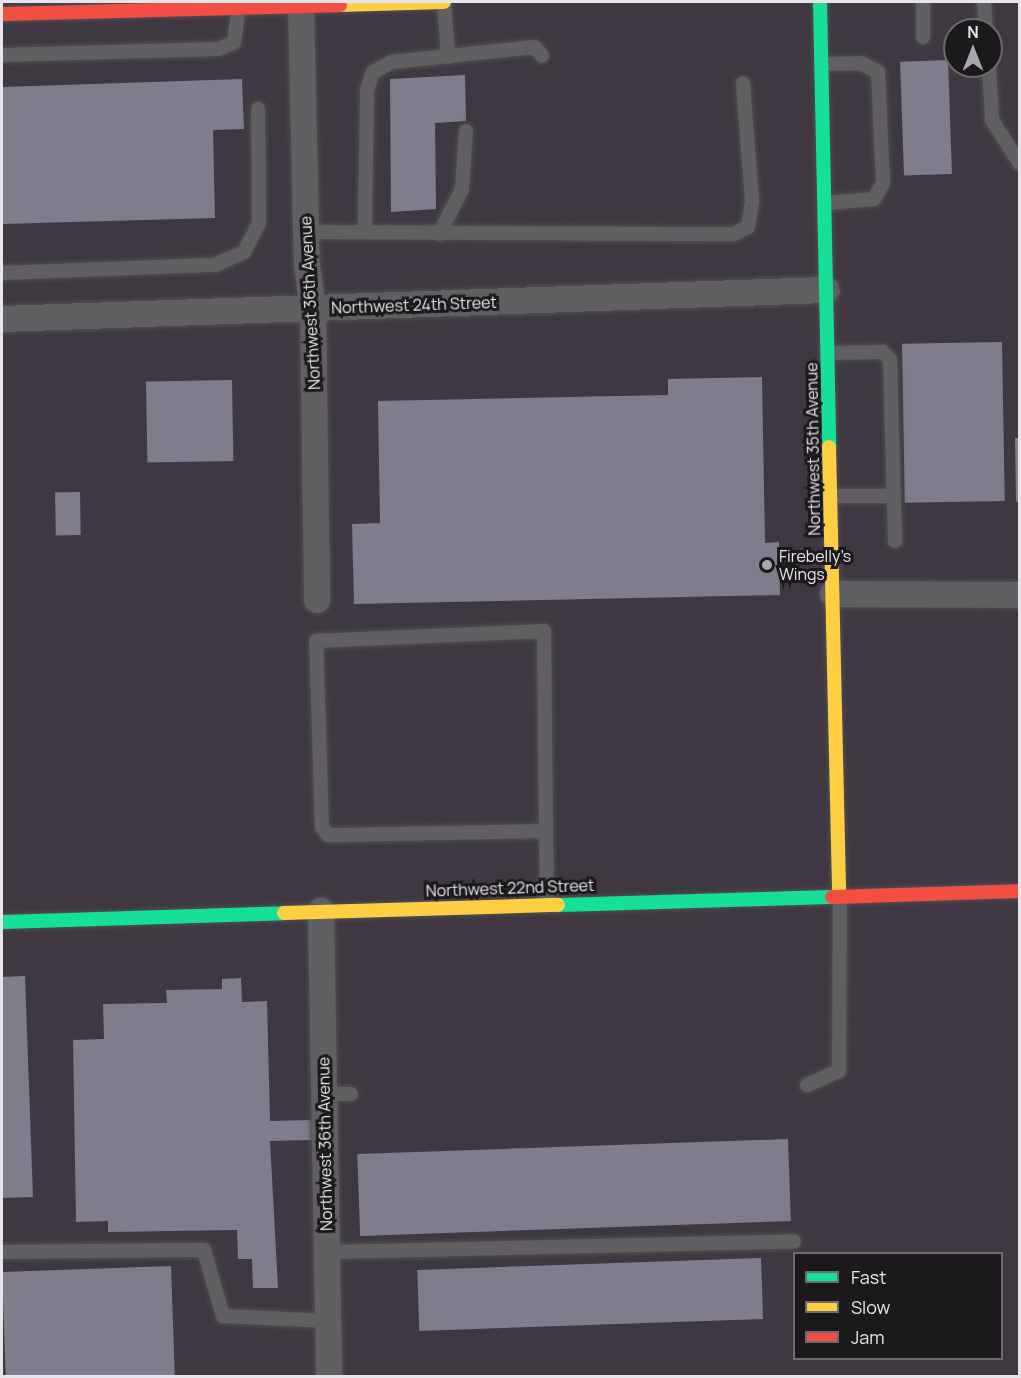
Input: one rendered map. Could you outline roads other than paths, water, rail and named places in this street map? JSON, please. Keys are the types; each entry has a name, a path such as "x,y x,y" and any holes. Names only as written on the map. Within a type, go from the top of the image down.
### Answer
{"street":[{"path":"2,14 122,6 239,8 290,4 444,2"},
{"name":"Northwest 35th Avenue","path":"820,2 839,895"},
{"name":"Northwest 36th Avenue","path":"290,4 314,308 317,600"},
{"name":"Northwest 24th Street","path":"2,319 826,290"},
{"path":"833,594 1020,595"},
{"name":"Northwest 22nd Street","path":"2,922 1020,891"},
{"name":"Northwest 36th Avenue","path":"321,911 329,1377"}],"lane":[{"path":"444,2 448,57"},
{"path":"923,2 923,37"},
{"path":"984,2 985,18"},
{"path":"2,55 219,49 234,42 239,8"},
{"path":"365,231 367,90 373,72 392,62 534,47 542,56"},
{"path":"822,64 861,63 878,72 882,138 882,193 874,199 825,203"},
{"path":"990,78 993,120 1020,164"},
{"path":"307,232 734,234 748,226 752,201 743,82"},
{"path":"2,273 215,265 244,252 259,223 258,109"},
{"path":"439,234 462,189 466,131"},
{"path":"828,353 883,352 890,360 895,541"},
{"path":"831,496 894,496"},
{"path":"544,831 328,835 322,827 316,641 544,631 544,831 547,904"},
{"path":"807,1085 839,1071 839,895"},
{"path":"324,1094 351,1094"},
{"path":"327,1252 794,1242"},
{"path":"2,1252 204,1250 223,1316 328,1321"}],"place":[{"name":"Firebelly’s Wings","path":"767,565"}]}
